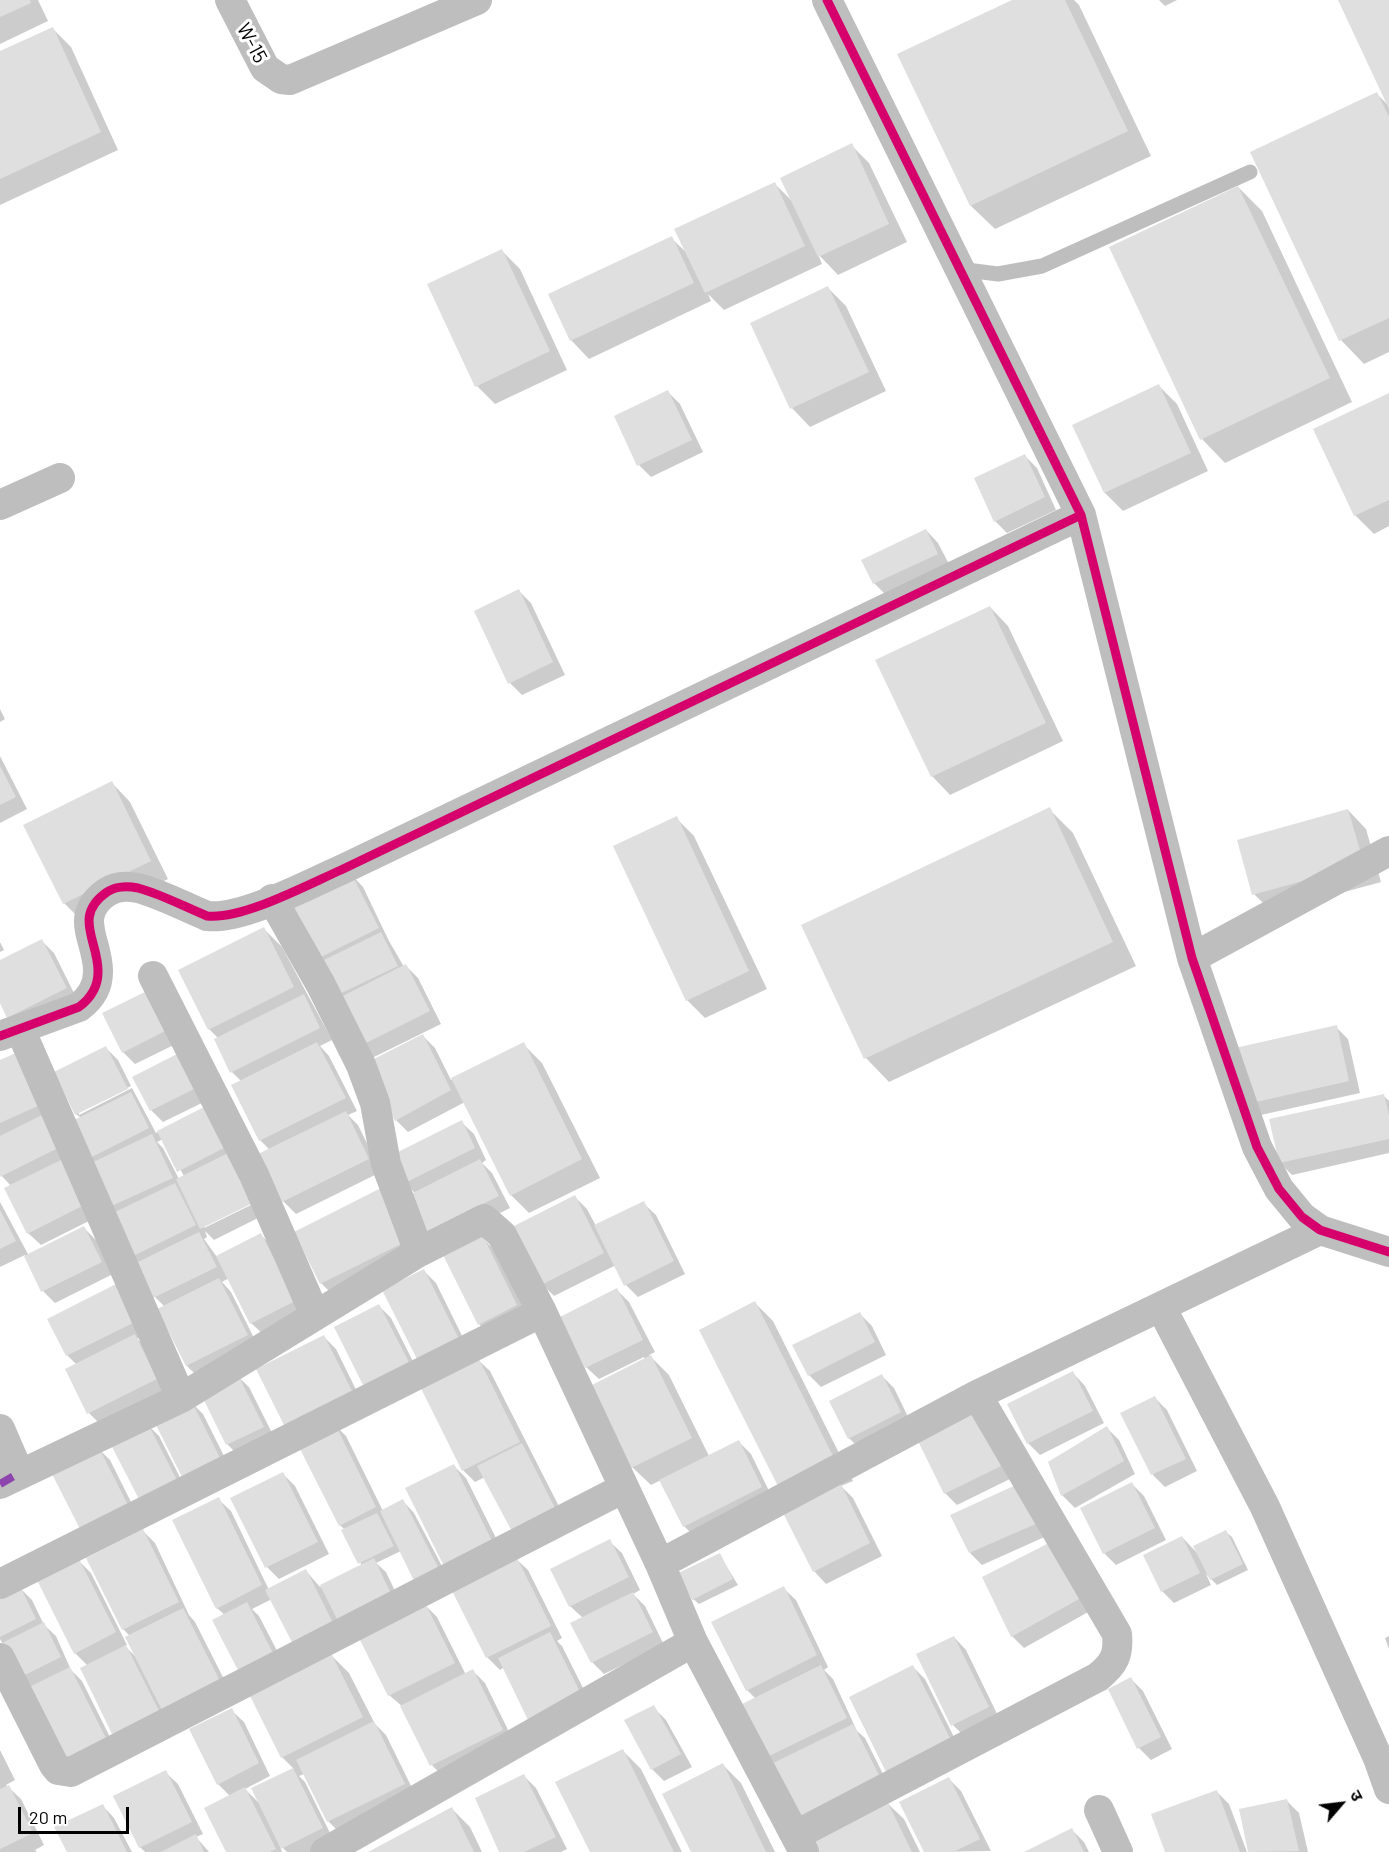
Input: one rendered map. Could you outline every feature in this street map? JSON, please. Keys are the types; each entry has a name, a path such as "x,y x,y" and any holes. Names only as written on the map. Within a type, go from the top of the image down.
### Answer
{"street":[{"name":"W-15","path":"230,0 265,68 280,79 291,80 477,0"},
{"path":"827,0 1081,515 1192,958 1257,1147 1279,1189 1302,1217 1320,1230 1389,1252"},
{"path":"0,505 60,478"},
{"path":"181,1398 10,1032 79,1007 88,1000 97,985 99,970 89,927 91,911 100,897 112,889 139,888 207,916 219,917 272,899 341,870 1081,515"},
{"path":"1192,958 1389,851"},
{"path":"272,899 321,985 361,1065 375,1103 386,1164 419,1252"},
{"path":"153,976 254,1175 315,1315"},
{"path":"0,1429 9,1479 181,1398 419,1252 484,1219 502,1235 542,1312 660,1564 693,1642 800,1844 1098,1677 1112,1665 1119,1650 1117,1634 977,1395"},
{"path":"660,1564 977,1395 1320,1230"},
{"path":"1161,1307 1265,1507 1378,1758 1389,1789"},
{"path":"0,1584 542,1312"},
{"path":"0,1658 54,1765 58,1770 71,1772 624,1488"},
{"path":"326,1852 693,1642"},
{"path":"1099,1810 1118,1852"}],"lane":[{"path":"959,269 998,274 1042,266 1250,172"}],"building":[{"path":"0,0 30,0 31,3 0,17"},
{"path":"1012,0 1065,0 1128,131 970,206 897,54"},
{"path":"1338,0 1389,0 1389,109"},
{"path":"53,27 101,132 0,179 0,51"},
{"path":"1377,92 1389,117 1389,318 1339,341 1250,152"},
{"path":"852,143 889,224 818,257 780,178"},
{"path":"775,182 805,246 705,293 674,229"},
{"path":"1238,186 1330,378 1200,440 1109,247"},
{"path":"672,236 694,283 570,341 548,294"},
{"path":"502,249 550,351 475,387 427,284"},
{"path":"828,286 869,372 790,409 750,323"},
{"path":"1159,384 1191,453 1104,493 1072,425"},
{"path":"668,390 692,440 637,466 614,416"},
{"path":"1389,393 1389,500 1354,516 1313,429"},
{"path":"1025,454 1045,497 994,522 974,478"},
{"path":"926,529 938,554 873,584 861,560"},
{"path":"519,589 553,662 508,684 474,611"},
{"path":"990,606 1046,723 931,777 875,660"},
{"path":"0,766 16,797 0,805"},
{"path":"112,781 151,861 63,904 23,825"},
{"path":"1050,807 1113,942 864,1059 801,925"},
{"path":"1348,809 1364,864 1252,895 1237,840"},
{"path":"677,816 749,971 686,1001 613,846"},
{"path":"351,873 379,928 311,962 283,907"},
{"path":"264,927 294,987 208,1030 178,970"},
{"path":"381,932 398,966 331,998 314,965"},
{"path":"42,939 67,988 7,1018 0,1003 0,960"},
{"path":"406,964 430,1011 356,1048 333,1001"},
{"path":"149,990 169,1029 122,1053 102,1013"},
{"path":"304,994 320,1028 230,1073 214,1039"},
{"path":"1337,1025 1349,1081 1247,1104 1235,1048"},
{"path":"423,1034 451,1090 395,1121 366,1063"},
{"path":"317,1042 346,1098 259,1141 231,1085"},
{"path":"524,1042 582,1159 510,1196 451,1078"},
{"path":"106,1046 128,1089 75,1115 54,1072"},
{"path":"18,1052 42,1104 0,1123 0,1060"},
{"path":"177,1054 194,1089 150,1111 132,1077"},
{"path":"131,1092 149,1128 88,1159 70,1122"},
{"path":"1384,1094 1389,1115 1389,1139 1279,1163 1269,1119"},
{"path":"204,1107 224,1148 177,1172 157,1131"},
{"path":"346,1111 369,1159 282,1202 258,1154"},
{"path":"42,1115 58,1148 0,1177 0,1136"},
{"path":"462,1120 475,1148 403,1184 390,1156"},
{"path":"152,1134 173,1178 107,1208 87,1165"},
{"path":"228,1153 253,1203 200,1229 176,1179"},
{"path":"63,1159 86,1204 27,1234 4,1188"},
{"path":"480,1159 499,1196 423,1233 405,1197"},
{"path":"175,1183 196,1225 131,1257 107,1216"},
{"path":"381,1188 407,1241 320,1284 294,1232"},
{"path":"575,1195 604,1253 541,1285 512,1227"},
{"path":"644,1201 674,1261 624,1286 594,1225"},
{"path":"0,1210 16,1241 0,1249"},
{"path":"84,1226 102,1262 41,1292 24,1256"},
{"path":"199,1232 217,1267 153,1298 136,1263"},
{"path":"261,1233 295,1301 250,1324 216,1256"},
{"path":"483,1236 517,1305 478,1325 443,1255"},
{"path":"424,1269 459,1339 417,1359 382,1290"},
{"path":"219,1278 248,1335 186,1366 157,1309"},
{"path":"116,1284 135,1322 66,1356 47,1319"},
{"path":"617,1288 643,1340 585,1368 560,1317"},
{"path":"755,1301 836,1462 780,1490 699,1330"},
{"path":"379,1304 414,1372 368,1395 334,1327"},
{"path":"860,1312 875,1342 808,1376 792,1345"},
{"path":"135,1334 157,1379 87,1414 65,1369"},
{"path":"324,1335 355,1397 287,1431 256,1369"},
{"path":"651,1355 692,1438 631,1468 590,1386"},
{"path":"478,1357 520,1442 462,1471 420,1386"},
{"path":"1073,1371 1093,1411 1027,1444 1007,1404"},
{"path":"237,1373 264,1427 226,1445 200,1392"},
{"path":"882,1374 901,1412 848,1439 829,1401"},
{"path":"1155,1396 1186,1459 1151,1475 1120,1413"},
{"path":"191,1400 223,1464 185,1483 153,1419"},
{"path":"975,1411 1001,1466 944,1494 917,1439"},
{"path":"147,1422 180,1486 142,1505 109,1441"},
{"path":"334,1422 376,1507 339,1526 296,1441"},
{"path":"1107,1426 1124,1461 1061,1496 1048,1462"},
{"path":"739,1440 762,1487 683,1527 659,1480"},
{"path":"522,1443 559,1516 516,1539 477,1466"},
{"path":"98,1446 131,1511 83,1535 50,1470"},
{"path":"454,1464 493,1543 445,1568 405,1488"},
{"path":"283,1472 318,1542 265,1568 230,1498"},
{"path":"1132,1482 1155,1528 1103,1554 1080,1508"},
{"path":"841,1484 870,1543 813,1572 783,1513"},
{"path":"1018,1484 1038,1523 969,1553 950,1515"},
{"path":"219,1497 262,1585 216,1609 172,1520"},
{"path":"403,1499 442,1575 417,1587 380,1511"},
{"path":"377,1513 394,1546 358,1564 341,1530"},
{"path":"143,1529 179,1602 122,1630 86,1558"},
{"path":"1226,1530 1243,1564 1210,1580 1193,1546"},
{"path":"1182,1536 1200,1573 1161,1592 1143,1555"},
{"path":"610,1539 629,1577 569,1607 550,1569"},
{"path":"1049,1543 1079,1599 1011,1637 982,1577"},
{"path":"720,1553 733,1579 692,1600 678,1573"},
{"path":"516,1556 551,1626 486,1658 451,1589"},
{"path":"374,1558 394,1600 341,1627 320,1585"},
{"path":"79,1559 116,1632 74,1654 37,1580"},
{"path":"306,1569 336,1629 295,1648 265,1590"},
{"path":"20,1586 36,1619 0,1637 0,1596"},
{"path":"784,1586 817,1655 746,1691 711,1622"},
{"path":"633,1592 653,1632 591,1663 570,1623"},
{"path":"247,1602 276,1659 242,1678 212,1620"},
{"path":"425,1603 455,1663 388,1696 358,1636"},
{"path":"183,1608 224,1689 166,1718 125,1637"},
{"path":"44,1622 61,1657 15,1680 0,1644"},
{"path":"550,1632 581,1694 528,1720 498,1658"},
{"path":"954,1636 989,1707 951,1726 916,1654"},
{"path":"126,1645 159,1711 112,1734 80,1668"},
{"path":"331,1653 363,1717 281,1758 249,1694"},
{"path":"821,1665 847,1718 765,1758 740,1705"},
{"path":"913,1665 951,1740 886,1772 849,1697"},
{"path":"70,1667 110,1746 66,1767 27,1688"},
{"path":"473,1669 503,1730 430,1766 400,1706"},
{"path":"1131,1677 1161,1737 1137,1749 1108,1689"},
{"path":"654,1705 681,1754 651,1770 624,1720"},
{"path":"232,1708 259,1763 217,1785 189,1729"},
{"path":"374,1721 405,1784 327,1822 296,1760"},
{"path":"853,1724 880,1777 796,1819 769,1765"},
{"path":"623,1749 674,1852 590,1852 555,1782"},
{"path":"723,1763 766,1852 691,1852 662,1794"},
{"path":"293,1768 323,1828 281,1849 251,1788"},
{"path":"166,1770 192,1822 139,1848 113,1796"},
{"path":"524,1774 556,1837 524,1852 499,1852 475,1798"},
{"path":"949,1777 980,1839 953,1852 924,1852 899,1802"},
{"path":"9,1785 33,1833 0,1849 0,1789"},
{"path":"245,1787 276,1849 270,1852 226,1852 204,1808"},
{"path":"1217,1790 1240,1852 1165,1852 1151,1814"},
{"path":"886,1799 912,1852 817,1852 812,1841"},
{"path":"1287,1799 1299,1851 1248,1852 1239,1809"},
{"path":"103,1804 127,1852 67,1852 54,1827"},
{"path":"452,1807 474,1852 368,1852"},
{"path":"1072,1828 1084,1852 1024,1852"},
{"path":"196,1834 204,1852 161,1852"}],"marked path":[{"path":"0,1484 19,1473"}],"cycle path":[{"path":"827,0 1081,515 1192,958 1257,1147 1279,1189 1302,1217 1320,1230 1389,1252"},
{"path":"0,1036 79,1007 87,1000 97,983 98,972 90,930 91,910 97,901 111,890 122,887 138,888 207,916 238,913 256,907 341,870 1081,515"}]}
